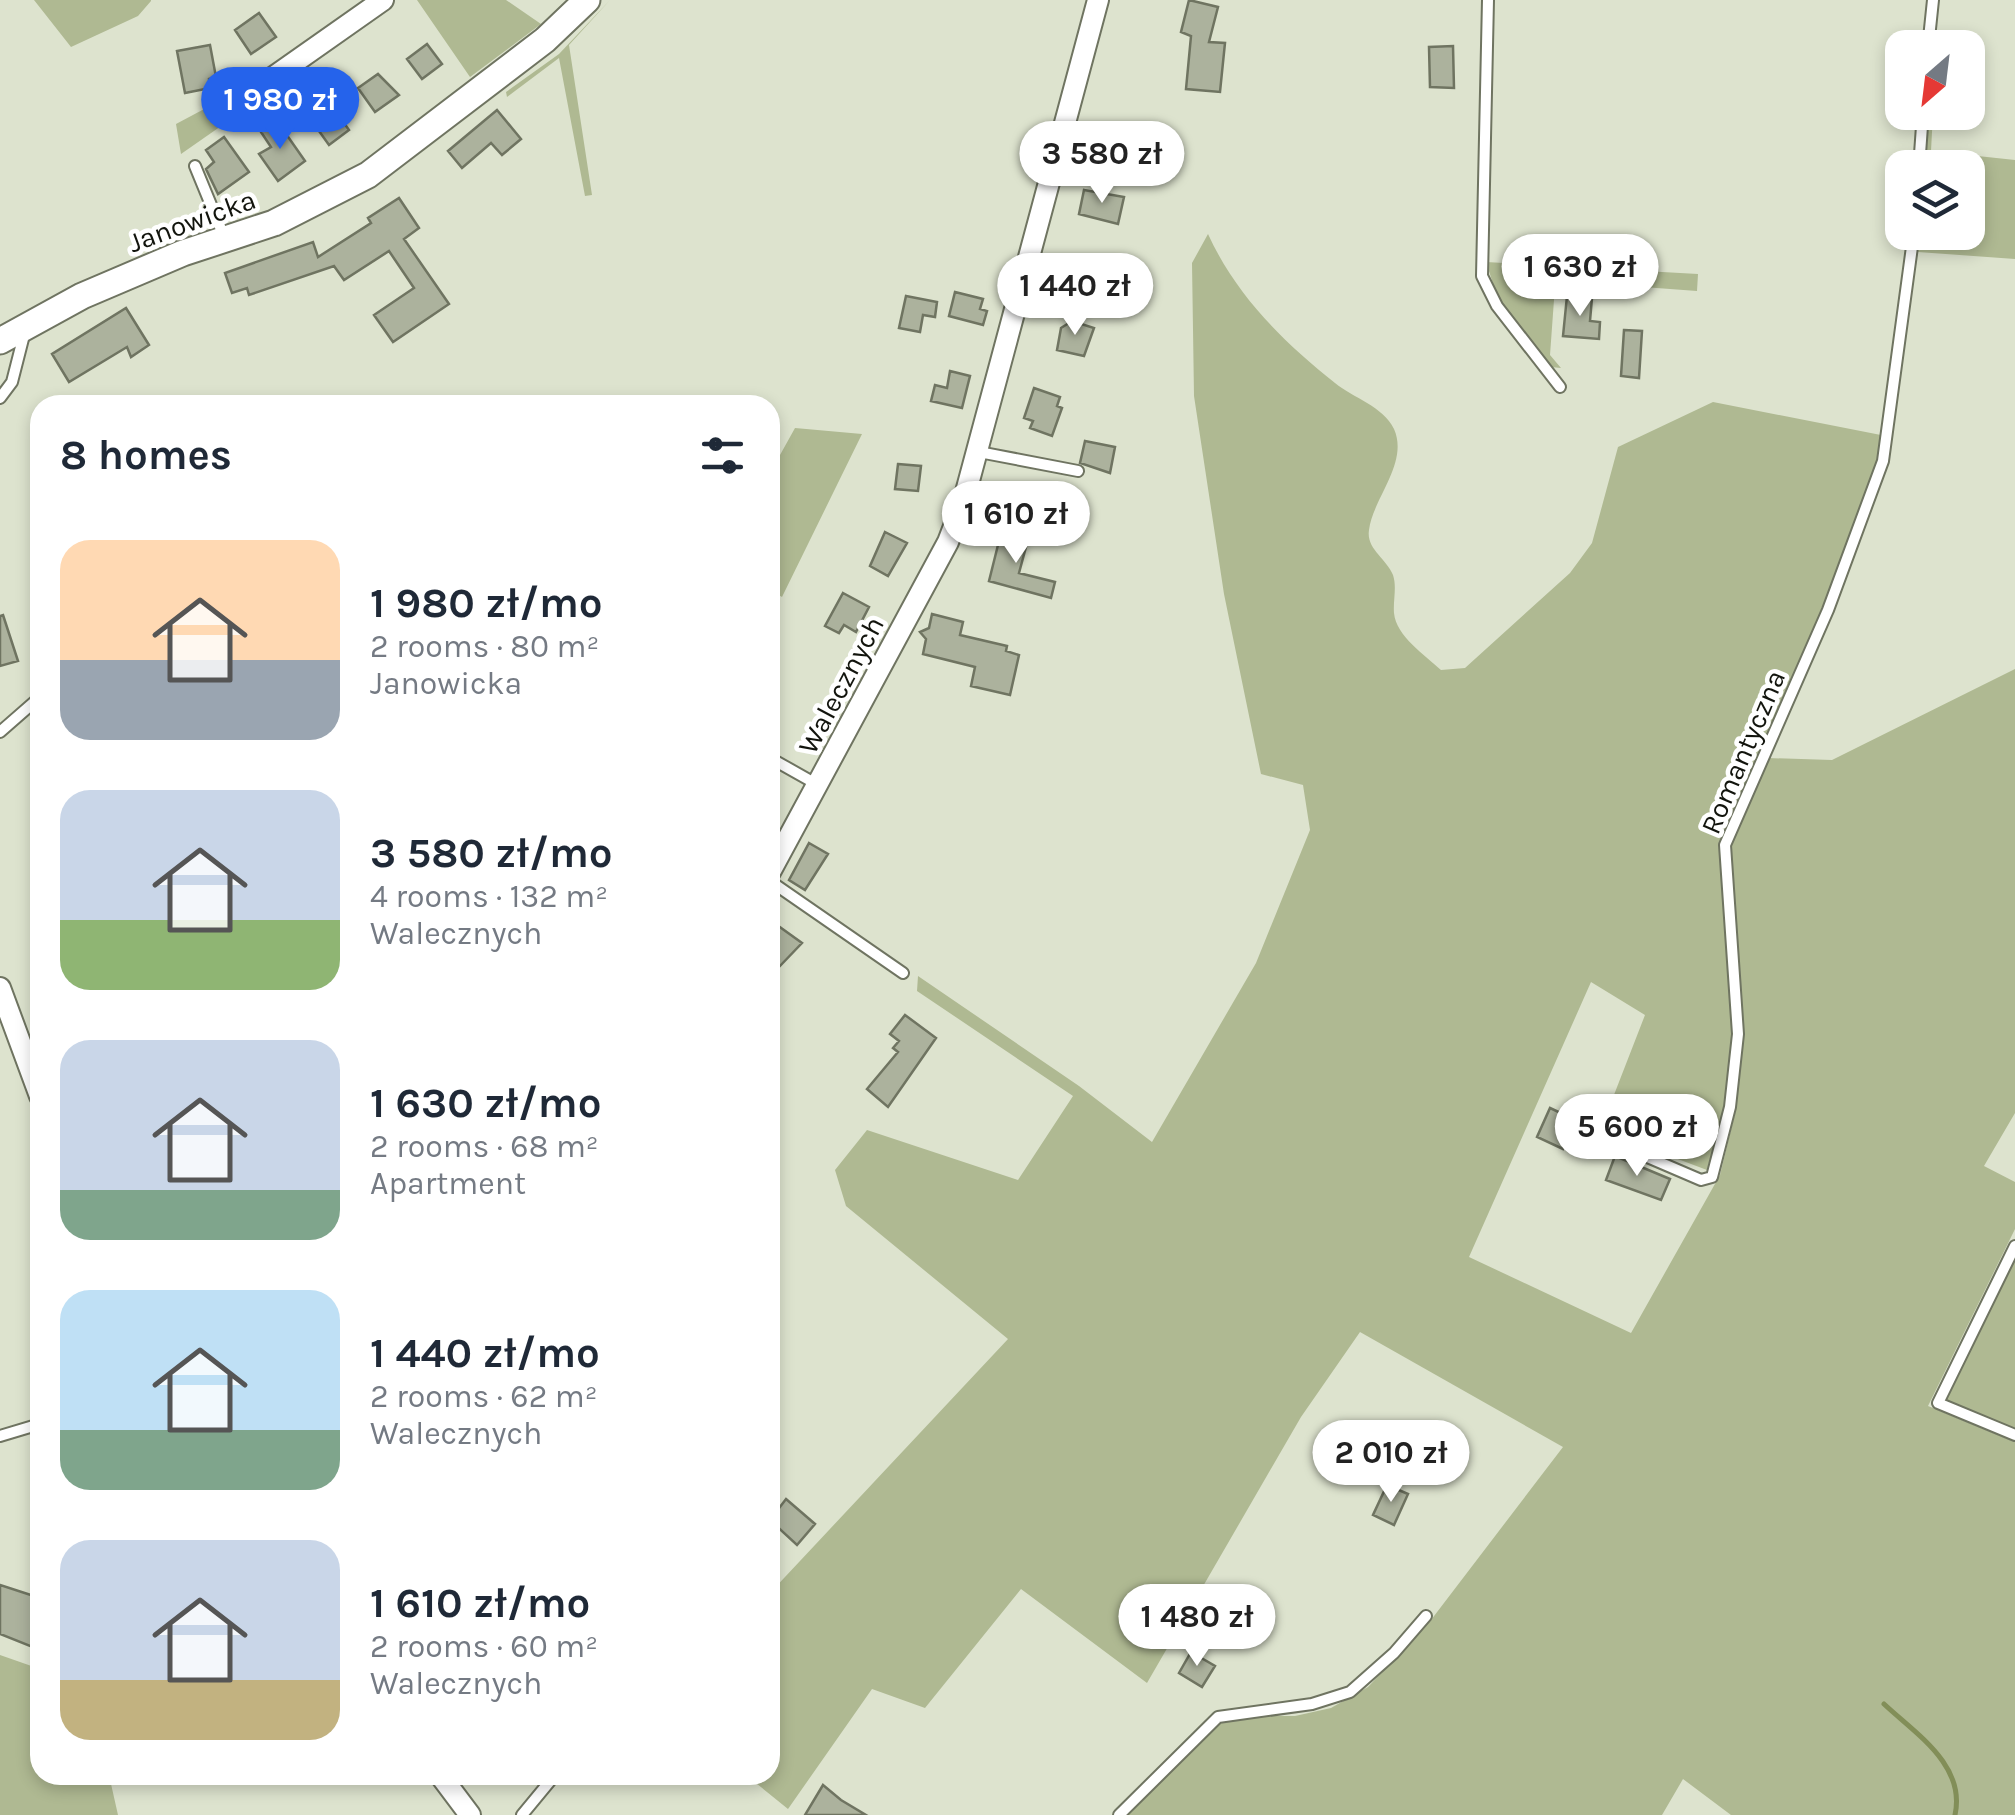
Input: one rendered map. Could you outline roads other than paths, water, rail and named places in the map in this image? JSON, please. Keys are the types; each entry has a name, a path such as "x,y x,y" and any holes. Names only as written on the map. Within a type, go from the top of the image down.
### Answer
{"street":[{"path":"221,114 383,0"},
{"name":"Janowicka","path":"0,341 131,274 306,209 368,175 531,51 588,0"},
{"name":"Walecznych","path":"780,854 948,542 979,452 1098,0"},
{"path":"0,988 30,1069"},
{"path":"448,1785 470,1815"}],"lane":[{"path":"1488,0 1482,276 1497,306 1560,387"},
{"path":"1930,30 1934,0"},
{"path":"194,166 225,240"},
{"name":"Romantyczna","path":"1596,1135 1701,1180 1712,1177 1730,1107 1738,1034 1725,845 1828,610 1883,461 1912,250"},
{"path":"0,398 12,382 26,326"},
{"path":"979,452 1078,470"},
{"path":"0,732 30,706"},
{"path":"780,764 819,786"},
{"path":"780,888 903,974"},
{"path":"2015,1246 1938,1403 2015,1435"},
{"path":"0,1436 30,1427"},
{"path":"1119,1815 1218,1717 1312,1704 1350,1692 1394,1653 1426,1616"},
{"path":"522,1815 547,1785"}],"waterway":[{"path":"1884,1704 1946,1766 1956,1797 1955,1815"}]}
